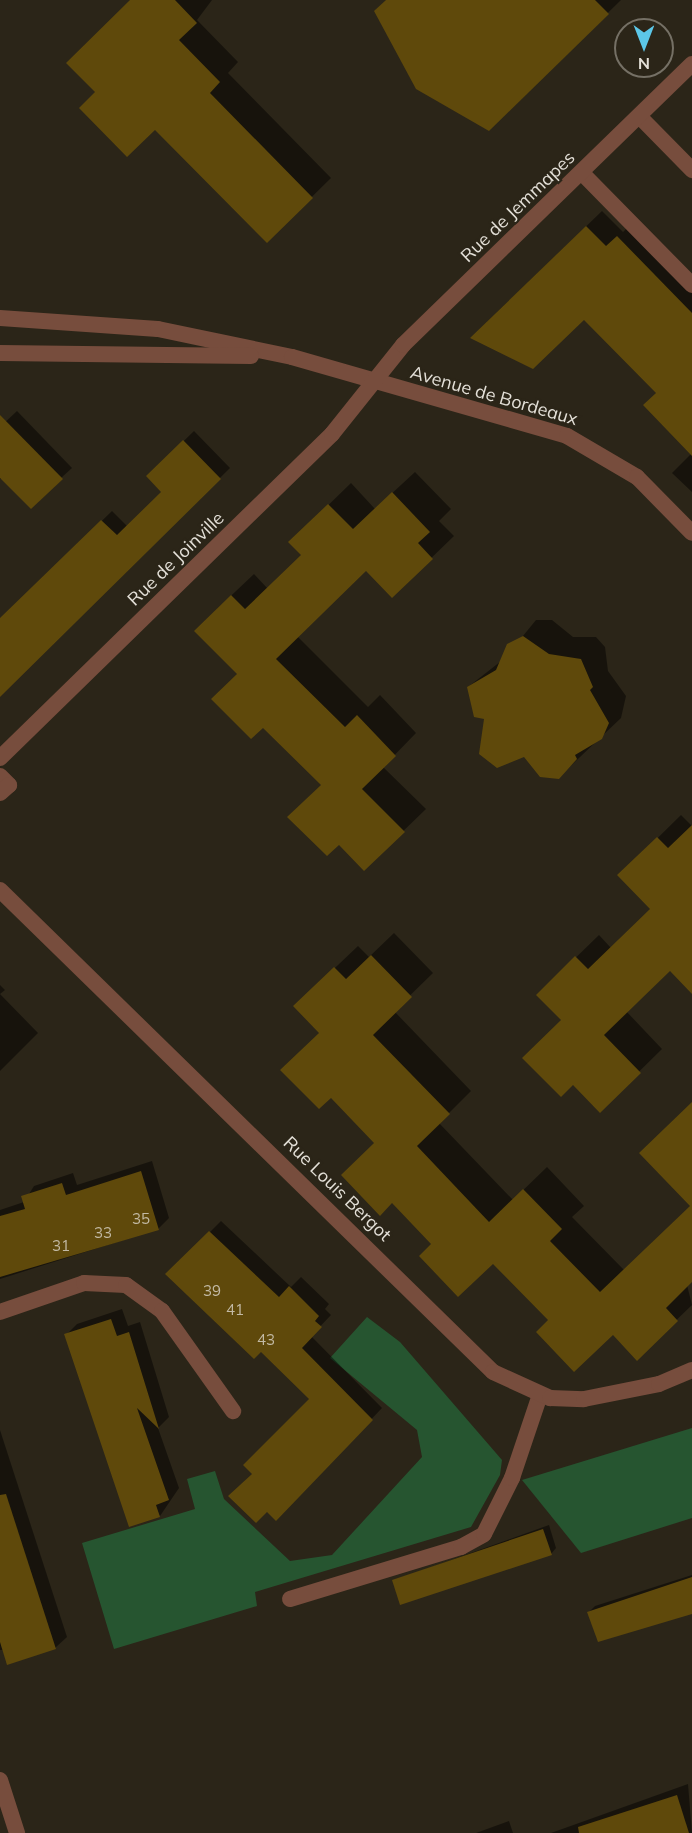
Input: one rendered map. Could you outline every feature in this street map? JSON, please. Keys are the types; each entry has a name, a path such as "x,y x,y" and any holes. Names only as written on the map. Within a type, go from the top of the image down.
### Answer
{"street":[{"name":"Rue de Jemmapes","path":"373,381 403,345 692,64"},
{"path":"639,116 692,170"},
{"path":"582,173 692,285"},
{"name":"Avenue de Bordeaux","path":"0,318 158,329 292,357 587,445 637,477 692,533"},
{"name":"Avenue de Bordeaux","path":"0,353 292,357"},
{"name":"Rue de Joinville","path":"0,758 332,434 373,381"},
{"path":"0,776 9,785 0,793"},
{"name":"Rue Louis Bergot","path":"0,890 493,1372 540,1395 584,1399 625,1393 692,1370"},
{"path":"0,1312 84,1283 126,1285 162,1311 233,1410"},
{"path":"290,1599 461,1547 484,1534 512,1478 540,1395"},
{"path":"0,1780 17,1833"}],"green space":[{"path":"367,1317 400,1342 502,1460 500,1475 471,1527 255,1592 257,1606 114,1649 82,1543 195,1509 187,1479 215,1471 224,1499 290,1561 332,1555 422,1457 417,1430 330,1358"},
{"path":"692,1428 692,1518 581,1553 522,1480"}],"building":[{"path":"130,0 175,0 197,23 179,40 220,82 210,93 313,198 267,243 155,130 127,157 79,108 95,92 66,63"},
{"path":"386,0 595,0 609,14 489,131 416,89 374,11"},
{"path":"586,226 606,246 617,236 692,313 692,456 643,405 656,393 584,320 533,369 470,338"},
{"path":"0,415 63,479 31,509 0,478"},
{"path":"183,440 221,479 0,697 0,618 101,520 117,535 161,492 146,476"},
{"path":"392,492 430,532 418,543 433,559 392,598 366,571 276,659 345,727 357,715 396,756 362,789 405,832 364,871 339,845 327,856 287,817 321,785 263,728 251,739 211,699 237,674 194,631 231,595 245,609 301,555 288,542 328,504 353,529"},
{"path":"523,636 549,654 581,659 593,687 590,690 609,723 602,739 575,755 577,759 559,779 540,777 524,757 497,768 479,754 484,719 474,717 467,687 496,670 507,644"},
{"path":"692,825 692,994 670,971 604,1035 641,1073 600,1113 573,1085 561,1097 522,1058 561,1020 536,995 575,956 588,969 650,909 617,875 657,837 668,848"},
{"path":"371,955 412,997 373,1035 450,1114 417,1146 489,1222 523,1189 562,1229 550,1241 600,1292 690,1206 639,1153 692,1102 692,1282 666,1308 678,1321 637,1361 613,1335 574,1372 536,1332 548,1320 493,1264 458,1297 419,1256 431,1244 392,1203 380,1216 341,1175 374,1143 331,1098 319,1109 280,1070 319,1033 293,1006 334,967 346,979"},
{"path":"141,1171 159,1230 0,1277 0,1216 25,1209 21,1196 62,1183 66,1195"},
{"path":"209,1231 279,1297 289,1286 319,1316 315,1321 322,1327 302,1348 373,1420 276,1521 267,1512 256,1523 228,1496 252,1474 243,1465 309,1399 261,1352 254,1359 165,1274"},
{"path":"111,1319 117,1336 129,1332 159,1429 137,1408 169,1500 156,1505 160,1517 129,1527 64,1334"},
{"path":"6,1494 56,1649 7,1665 0,1642 0,1495"},
{"path":"543,1529 552,1555 400,1605 392,1580"},
{"path":"692,1577 692,1614 598,1642 587,1612"},
{"path":"677,1795 689,1833 579,1833 578,1827"}]}
